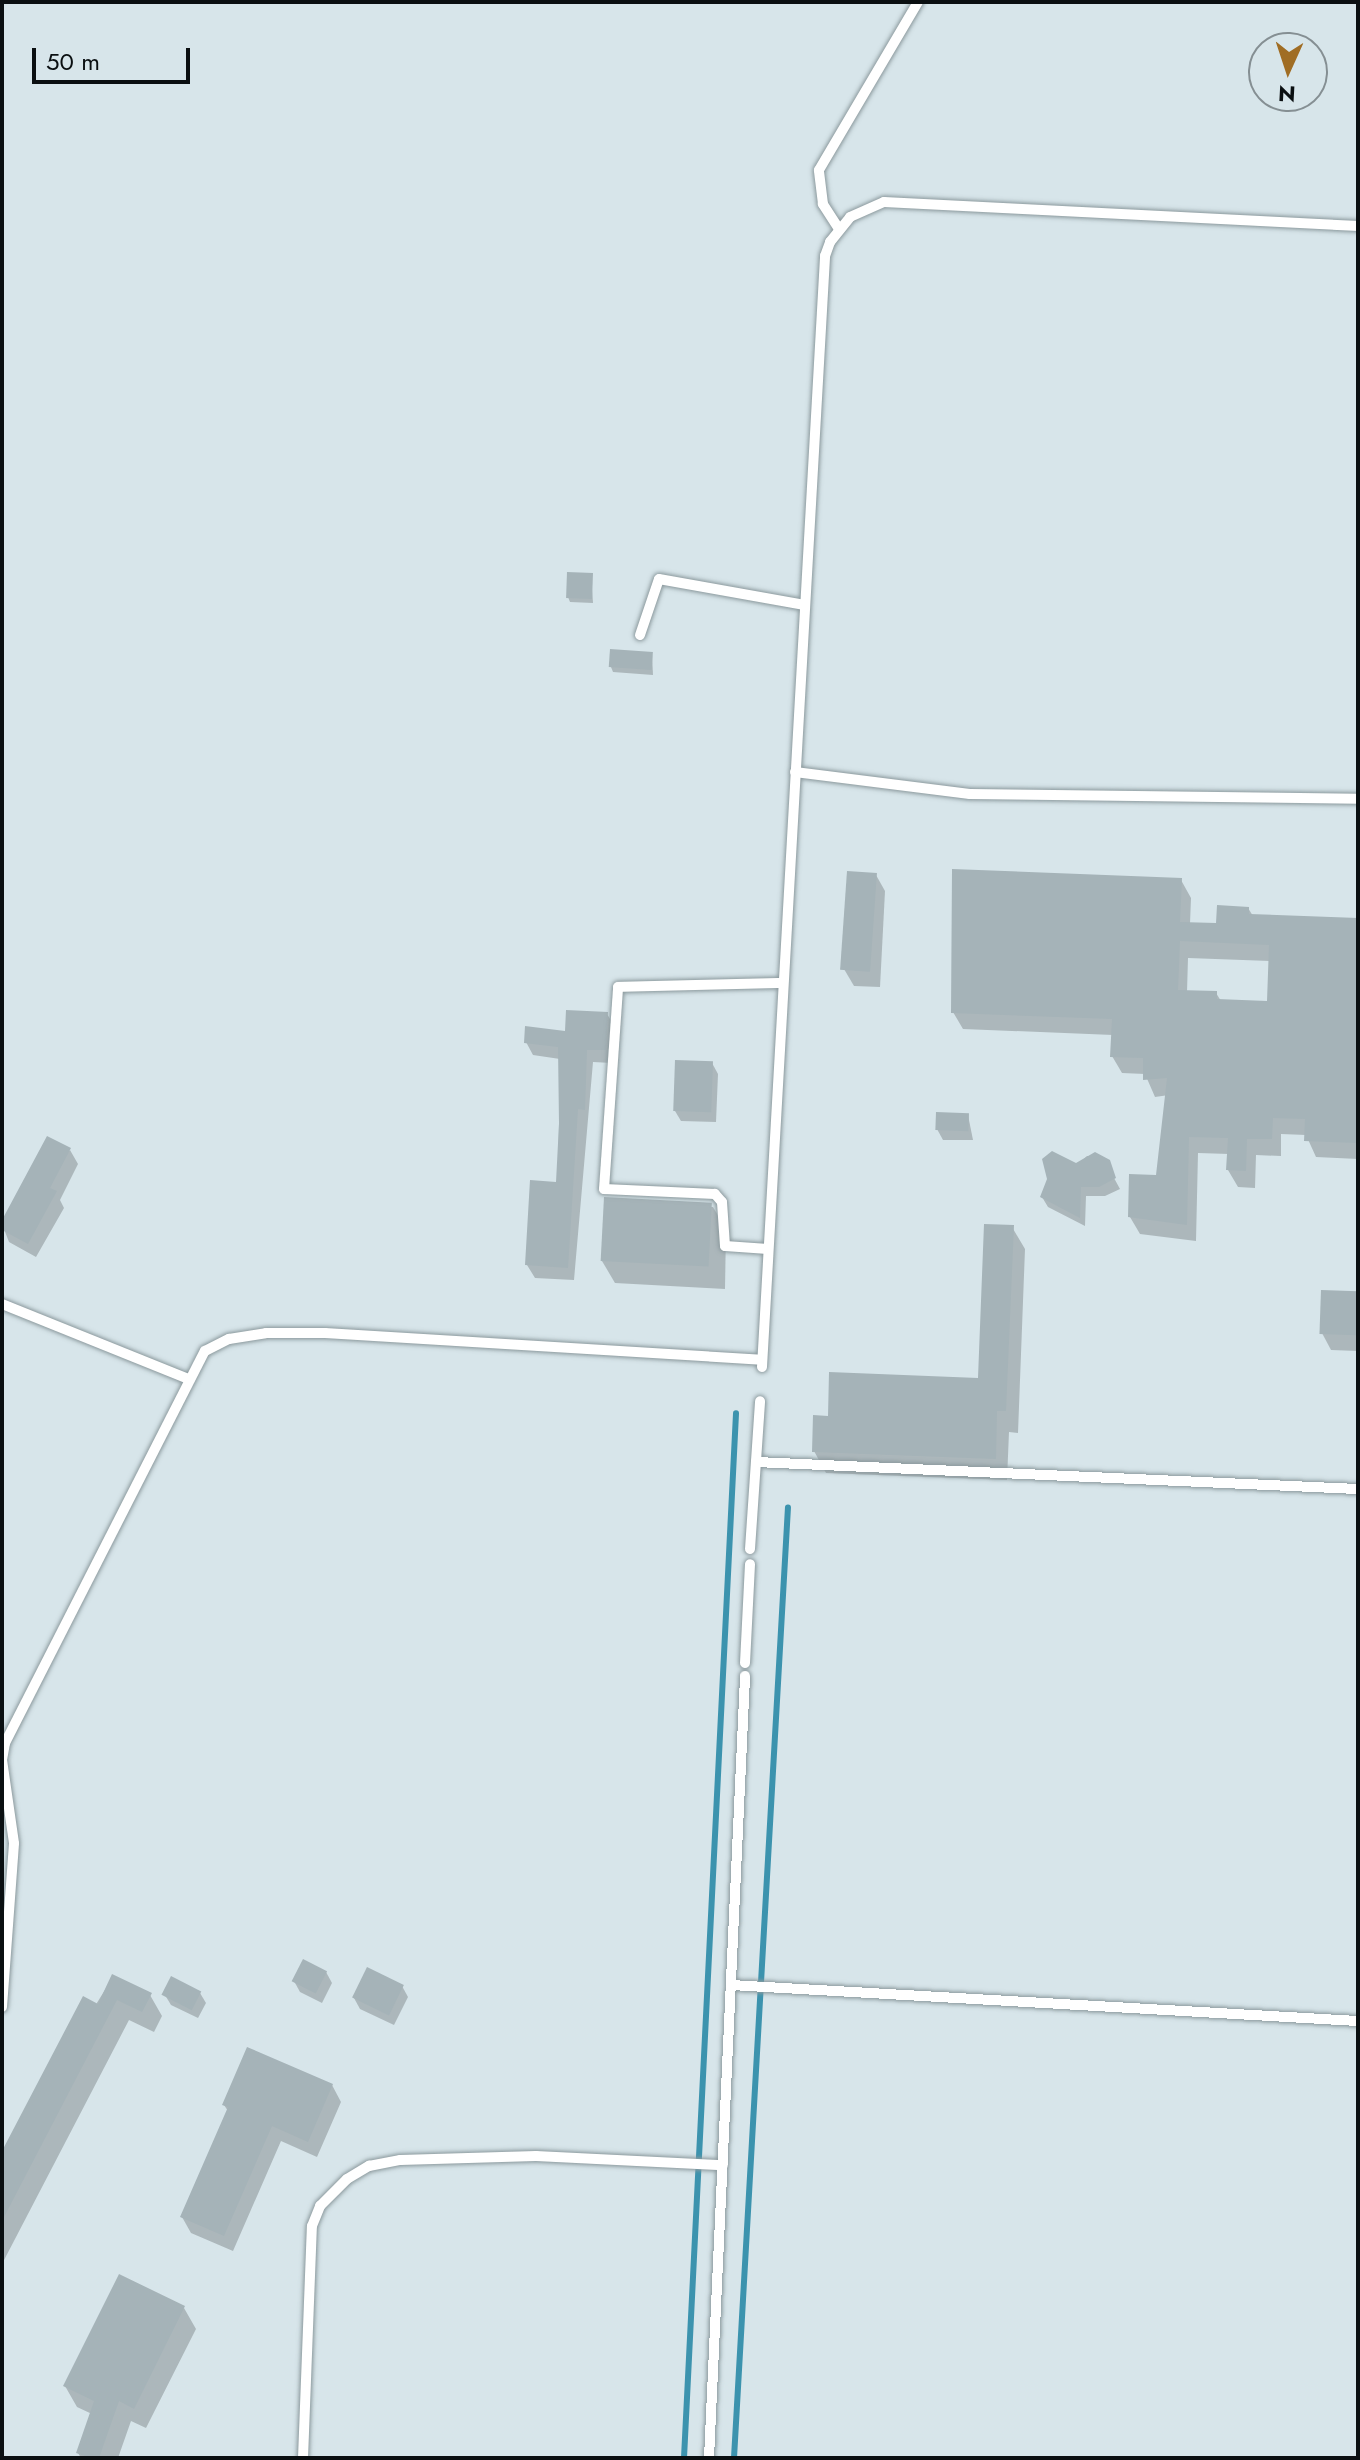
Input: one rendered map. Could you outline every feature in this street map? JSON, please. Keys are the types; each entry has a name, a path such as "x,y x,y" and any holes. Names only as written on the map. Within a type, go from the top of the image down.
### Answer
{"lane":[{"path":"839,229 823,204 819,170 918,2"},
{"path":"2,2007 14,1843 2,1760 5,1743 205,1351 229,1339 266,1333 761,1363 825,256 839,229 868,207 884,202 1358,226"},
{"path":"640,635 659,579 805,605"},
{"path":"795,772 970,794 1358,799"},
{"path":"768,1249 725,1246 719,1195 607,1193 605,1174 618,987 783,983"},
{"path":"2,1304 189,1379"},
{"path":"750,1549 760,1401"},
{"path":"756,1462 1358,1489"},
{"path":"745,1663 750,1564"},
{"path":"709,2458 745,1676"},
{"path":"731,1985 1358,2021"},
{"path":"303,2458 312,2226 320,2206 347,2179 369,2166 400,2160 536,2156 723,2165"}],"building":[{"path":"567,572 593,573 592,599 566,598"},
{"path":"610,649 653,652 652,670 609,667"},
{"path":"952,869 1182,878 1180,922 1216,923 1217,905 1249,907 1249,914 1358,918 1358,1143 1304,1141 1305,1119 1273,1118 1272,1139 1247,1139 1246,1171 1226,1170 1228,1138 1189,1137 1187,1225 1128,1217 1129,1174 1156,1175 1167,1078 1143,1080 1143,1058 1110,1057 1112,1019 951,1013","holes":["1180,941 1269,945 1267,1001 1217,999 1217,991 1178,990"]},
{"path":"847,871 877,873 870,972 840,970"},
{"path":"566,1010 608,1012 606,1050 587,1050 585,1110 578,1109 568,1268 525,1265 530,1180 556,1182 559,1124 558,1047 524,1043 525,1026 565,1031"},
{"path":"675,1060 713,1061 711,1112 673,1111"},
{"path":"936,1112 969,1113 968,1131 935,1130"},
{"path":"47,1136 71,1148 50,1188 57,1191 28,1244 2,1230 2,1220"},
{"path":"1052,1151 1076,1163 1095,1152 1110,1160 1116,1178 1099,1187 1081,1187 1080,1218 1040,1197 1047,1179 1042,1159"},
{"path":"604,1197 712,1203 709,1267 601,1261"},
{"path":"984,1224 1014,1225 1006,1411 997,1411 996,1459 812,1452 813,1415 828,1416 829,1372 978,1378"},
{"path":"1321,1290 1358,1291 1356,1335 1319,1334"},
{"path":"303,1959 327,1971 316,1994 292,1981"},
{"path":"367,1967 404,1985 389,2016 352,1998"},
{"path":"112,1974 152,1993 142,2012 117,2000 2,2221 2,2151 83,1996 98,2004"},
{"path":"171,1976 201,1991 192,2010 161,1995"},
{"path":"247,2047 333,2084 308,2142 272,2126 224,2236 180,2217 228,2107 222,2105"},
{"path":"119,2274 185,2306 134,2409 119,2401 99,2458 91,2458 76,2453 94,2401 63,2386"}],"waterway":[{"path":"684,2458 736,1413"},
{"path":"734,2458 788,1508"}]}
